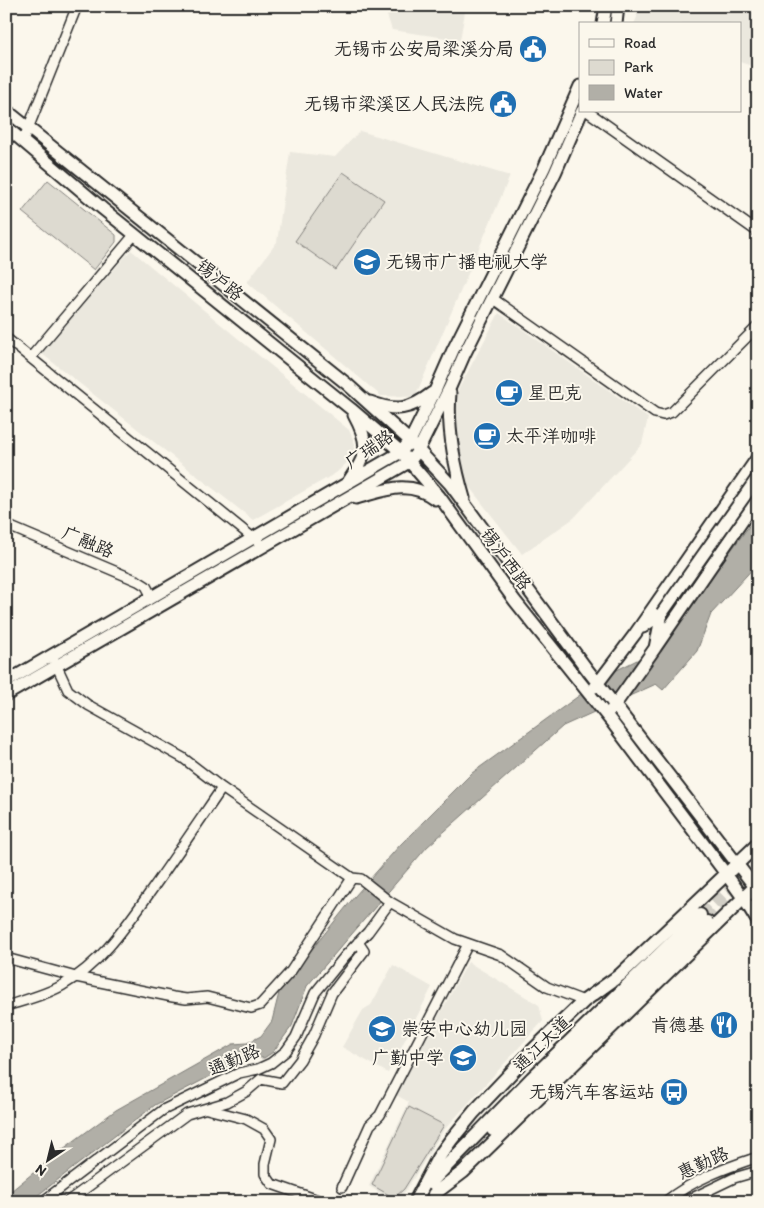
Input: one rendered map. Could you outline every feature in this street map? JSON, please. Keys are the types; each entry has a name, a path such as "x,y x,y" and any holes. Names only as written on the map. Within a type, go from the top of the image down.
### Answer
{"highway":[{"path":"423,1199 438,1158 474,1112 531,1052 584,1001 620,975 758,844"},
{"path":"423,1199 463,1172 757,887"},
{"name":"通江大道","path":"703,918 461,1161 423,1199 532,1078 703,918"}],"main road":[{"path":"603,22 606,6"},
{"path":"616,22 618,6"},
{"name":"广瑞路","path":"6,695 152,597 401,452 410,441 453,350 576,106 579,91"},
{"name":"锡沪路","path":"6,110 367,401 410,441 450,484 586,668 618,707"},
{"name":"广瑞路","path":"6,682 54,661 263,546 409,462 418,451 555,173 582,112"},
{"name":"锡沪路","path":"6,127 351,409 401,452 409,462"},
{"path":"450,386 452,447 465,504"},
{"path":"367,401 380,406 400,408 419,403 435,391"},
{"path":"346,485 365,454 366,443 351,409"},
{"path":"590,695 635,634 758,457"},
{"name":"锡沪西路","path":"409,462 448,508 515,601 609,719"},
{"path":"635,634 662,613 758,477"},
{"path":"340,502 404,487 426,492 448,508"},
{"path":"758,498 654,648 609,719 744,898 758,922"},
{"path":"654,648 662,613"},
{"path":"618,707 736,864 757,887"}],"street":[{"path":"23,141 76,6"},
{"path":"588,112 758,232"},
{"path":"31,357 135,234"},
{"path":"492,298 655,413 663,415 672,412 758,326"},
{"path":"6,338 263,546"},
{"name":"广融路","path":"6,525 138,581 146,586 152,597"},
{"path":"54,661 68,690 88,705 183,758 222,788 390,902 455,939 501,955 547,987 584,1001"},
{"path":"6,1006 38,997 63,986 104,953 222,788"},
{"path":"6,958 76,977 173,997 186,999 207,997 251,1008 260,1005 291,971 356,878"},
{"name":"通勤路","path":"42,1202 163,1110 239,1073 258,1069 271,1063 286,1051 296,1037 315,993 390,902"},
{"path":"67,1202 187,1114 227,1102 261,1079 282,1083 300,1060 314,1035 332,993 364,951 358,942"},
{"path":"342,1187 370,1126 380,1115 468,944"},
{"path":"207,1109 246,1119 264,1129 271,1139 264,1164 265,1174 272,1184 318,1200 319,1202"},
{"path":"146,1123 155,1137"},
{"name":"惠勤路","path":"665,1202 674,1194 700,1180 758,1157"},
{"name":"惠勤路","path":"684,1202 734,1178 758,1171"}],"shaded area":[{"path":"384,6 466,6 460,40 392,30"},
{"path":"636,6 758,6 758,68 742,63 742,22 635,22 637,17"},
{"name":"无锡市广播电视大学","path":"360,131 510,176 415,397 381,396 247,282 277,242 290,152 335,157"},
{"path":"131,250 349,430 355,444 353,457 336,473 253,520 41,353"},
{"path":"499,313 648,418 642,444 574,518 522,554 463,479 453,414 456,394"},
{"name":"广勤中学","path":"468,962 539,1005 543,1021 443,1131 405,1192 394,1202 369,1186 409,1102 396,1095"},
{"name":"崇安中心幼儿园","path":"393,965 432,987 388,1073 342,1047 363,1010 371,1005"}],"green space":[{"path":"343,172 384,200 336,270 295,241"},
{"path":"48,180 116,235 116,242 94,270 22,212"},
{"path":"409,1107 444,1125 404,1189 394,1198 372,1185"}],"water":[{"path":"758,514 758,563 711,614 697,651 663,690 656,684 563,726 427,847 307,986 292,1026 273,1052 264,1058 247,1057 155,1105 29,1202 6,1202 6,1195 59,1152 116,1110 233,1044 247,1043 261,1036 272,1021 280,989 355,896 400,845 472,773 609,674 657,650"}],"tunnel":[{"path":"700,915 758,858"},
{"path":"707,922 758,870"}],"place":[{"name":"无锡市公安局梁溪分局","path":"533,49"},
{"name":"无锡市梁溪区人民法院","path":"503,104"},
{"name":"无锡市广播电视大学","path":"367,262"},
{"name":"星巴克","path":"509,393"},
{"name":"太平洋咖啡","path":"487,436"},
{"name":"肯德基","path":"724,1025"},
{"name":"崇安中心幼儿园","path":"382,1029"},
{"name":"广勤中学","path":"463,1058"},
{"name":"无锡汽车客运站","path":"674,1092"}]}
